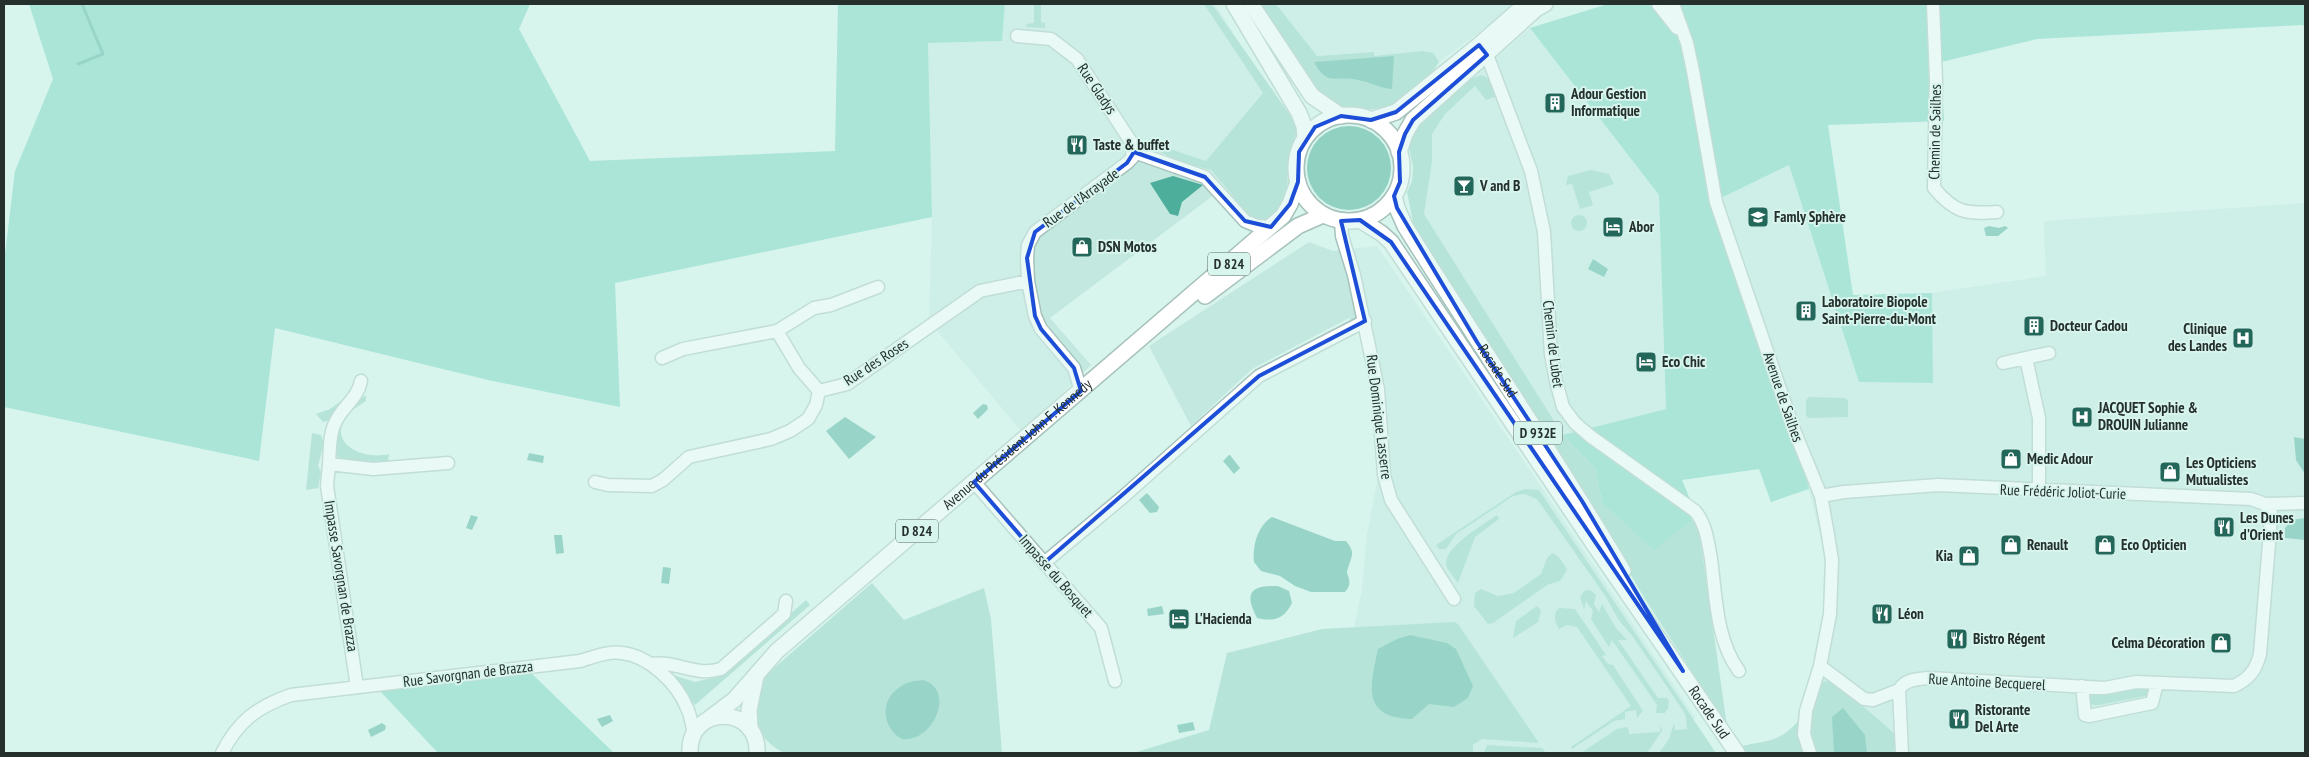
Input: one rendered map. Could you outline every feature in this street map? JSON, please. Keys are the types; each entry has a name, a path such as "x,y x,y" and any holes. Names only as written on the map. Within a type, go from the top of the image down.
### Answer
{"main road":[{"path":"1234,4 1300,113 1305,138"},
{"path":"1251,4 1312,96 1341,116"},
{"path":"1399,152 1405,134 1413,120 1526,4"},
{"path":"1371,120 1396,112 1546,4"},
{"path":"1352,115 1371,120 1384,128 1393,139 1399,152 1402,167 1400,182 1394,196 1374,216 1360,220 1340,221 1323,215 1307,200 1298,182 1297,159 1305,138 1327,120 1341,116 1352,115"},
{"name":"Avenue du Président John F. Kennedy","path":"688,746 699,726 734,700 777,651 1283,216 1290,204 1298,182"},
{"name":"Rocade Sud","path":"1394,196 1396,208 1405,226 1477,342 1582,501 1683,671"},
{"name":"Avenue du Président John F. Kennedy","path":"1146,335 1236,273 1298,226 1323,215"},
{"name":"Rocade Sud","path":"1360,220 1381,233 1391,242 1590,540 1683,671 1737,753"},
{"name":"Avenue du Président John F. Kennedy","path":"757,675 749,710 750,729 755,737 757,753"},
{"path":"710,718 732,717 750,729"}],"street":[{"name":"Avenue de Sailhes","path":"1658,4 1687,43"},
{"name":"Avenue de Sailhes","path":"1673,4 1687,43 1716,202 1794,430 1821,496 1832,560 1832,587 1828,630 1820,666 1806,711 1804,734 1810,753"},
{"name":"Chemin de Sailhes","path":"1932,4 1936,80 1934,188 1946,202 1956,209 1970,213 1997,212"},
{"name":"Rue Gladys","path":"1017,36 1051,39 1077,59 1130,137 1134,152"},
{"name":"Chemin de Lubet","path":"1483,50 1531,171 1544,232 1551,354 1563,407 1575,423 1590,436 1648,476 1695,511 1700,517 1708,539 1725,646 1739,671"},
{"path":"1134,152 1205,177 1245,221 1256,226 1270,228"},
{"name":"Rue de l'Arrayade","path":"1081,391 1074,368 1041,328 1036,316 1028,281 1028,245 1035,232 1128,163 1134,152"},
{"name":"Rue Dominique Lasserre","path":"1340,221 1342,236 1354,274 1365,322 1378,389 1384,475 1391,500 1454,599"},
{"name":"Rue des Roses","path":"819,391 847,384 980,291 1028,281"},
{"path":"662,358 683,349 777,331 814,308 831,305 878,287"},
{"path":"1044,562 1123,498 1260,376 1365,322"},
{"path":"595,482 608,485 652,486 663,480 689,457 771,439 790,431 808,419 816,405 819,391 799,368 777,331"},
{"path":"2003,363 2049,353"},
{"path":"2026,358 2039,418 2039,491"},
{"name":"Impasse Savorgnan de Brazza","path":"357,687 327,486 333,428 339,415 360,391 361,381"},
{"path":"329,464 373,469 448,463"},
{"name":"Impasse du Bosquet","path":"974,482 1101,628 1115,682"},
{"name":"Rue Frédéric Joliot-Curie","path":"1821,496 1844,492 1938,485 2251,499 2265,504 2305,503"},
{"name":"Rue Antoine Becquerel","path":"1820,666 1864,699 1873,700 1899,690 1902,685 1910,681 1929,678 2105,688 2136,682 2234,686 2244,681 2257,665 2260,654 2270,531 2270,513 2265,504"},
{"path":"650,664 664,662 695,672 712,672 721,669 784,614 786,601"},
{"name":"Rue Savorgnan de Brazza","path":"222,753 237,728 255,710 291,695 580,661 610,653 634,655 650,664 678,691 687,708 688,746"},
{"path":"2082,686 2085,715 2089,716 2152,703 2157,683"},
{"path":"1899,690 1902,753"}],"highlighted area":[{"path":"1479,45 1487,55 1413,120 1405,134 1399,152 1400,182 1394,196 1397,208 1477,342 1582,501 1683,671 1391,242 1360,220 1341,221 1365,321 1259,376 1044,563 974,482 1081,391 1074,368 1041,329 1035,316 1027,258 1035,232 1127,163 1134,152 1205,177 1245,221 1271,227 1290,204 1298,182 1299,152 1315,127 1341,116 1371,120 1396,112"}],"shaded area":[{"path":"29,4 530,4 519,29 590,161 835,151 838,4 1005,4 1002,41 928,43 932,217 615,283 620,407 488,380 275,328 259,461 4,407 4,263 15,171 53,79"},
{"path":"1005,4 1215,4 1270,92 1214,195 1050,318 1091,365 1022,432 929,321 932,217 928,43 1002,41"},
{"path":"1034,4 1041,4 1041,22 1045,23 1045,28 1027,27 1026,24 1034,23"},
{"path":"1204,4 1212,4 1290,115 1297,130 1288,162 1287,202 1265,223 1251,218 1211,170 1186,164 1145,145 1149,139 1167,148 1206,161 1263,93"},
{"path":"1257,4 1276,4 1317,56 1374,52 1374,56 1422,51 1433,53 1439,62 1422,82 1388,106 1366,109 1339,106 1327,99 1319,91"},
{"path":"1276,4 1517,4 1439,62 1433,54 1422,51 1374,56 1374,52 1316,56"},
{"path":"1608,4 2305,4 2305,26 2037,39 1941,62 1944,121 1828,125 1853,295 1932,293 1933,383 1859,382 1789,165 1721,198 1782,384 1809,489 1771,502 1759,469 1682,480 1697,516 1654,550 1602,502 1595,468 1563,435 1666,409 1659,195 1530,28"},
{"path":"1530,28 1659,195 1666,409 1563,435 1424,214 1431,115"},
{"path":"1394,56 1392,89 1358,80 1328,77 1323,75 1314,62"},
{"path":"1482,75 1493,84 1495,97 1486,100 1475,86 1445,114 1432,134 1432,161 1424,214 1563,435 1595,468 1602,502 1697,516 1727,726 1645,599 1567,466 1414,227 1407,192 1412,181 1413,167 1408,143 1416,127 1468,80"},
{"path":"1349,126 1365,129 1379,138 1388,152 1391,168 1388,184 1379,198 1365,207 1349,210 1333,207 1319,198 1310,184 1307,168 1310,152 1319,138 1333,129"},
{"path":"1789,165 1859,382 1933,383 1932,293 2046,276 2044,221 2305,203 2305,753 1894,753 1895,734 1829,681 1821,683 1836,598 1782,384 1721,198"},
{"path":"1591,170 1609,174 1614,184 1589,192 1593,205 1580,209 1572,184 1566,185 1568,176"},
{"path":"1173,176 1203,185 1182,202 1178,216 1170,214 1150,183"},
{"path":"1576,215 1582,215 1587,220 1585,229 1576,231 1571,226 1571,220"},
{"path":"1989,226 1999,228 2005,226 2008,228 1998,236 1986,236 1984,228"},
{"path":"1309,242 1333,251 1377,246 1695,717 1675,753 1327,753 1362,590 1367,534 1378,478 1373,401 1360,332 1349,318 1252,369 1191,426 1149,346"},
{"path":"1593,259 1608,269 1604,277 1588,269"},
{"path":"366,395 366,401 350,412 343,423 341,432 343,440 349,447 358,452 368,455 389,454 388,462 385,464 342,461 335,454 337,426 351,405"},
{"path":"1809,397 1845,398 1848,400 1848,417 1809,418 1806,416 1806,400"},
{"path":"344,399 331,420 323,422 316,414 330,409"},
{"path":"983,404 987,405 988,409 978,419 973,413"},
{"path":"845,417 876,437 849,459 826,431"},
{"path":"312,433 321,435 324,443 318,466 321,472 318,488 306,490"},
{"path":"2294,437 2305,439 2305,474 2296,460"},
{"path":"529,453 544,456 543,463 527,460"},
{"path":"1229,455 1240,468 1234,474 1223,461"},
{"path":"1525,489 1539,490 1716,753 1659,753 1669,739 1674,723 1675,730 1687,729 1686,717 1633,637 1618,619 1606,597 1537,499 1524,494 1513,496 1456,534 1446,549 1439,549 1436,545 1516,492"},
{"path":"1147,493 1159,507 1157,512 1150,513 1139,500"},
{"path":"471,515 478,517 472,530 466,528"},
{"path":"1497,515 1499,519 1475,537 1458,583 1446,565 1448,556 1467,536"},
{"path":"1272,517 1335,541 1346,541 1352,550 1352,557 1347,573 1349,585 1345,592 1311,592 1295,586 1280,576 1261,571 1254,562 1255,543 1263,525"},
{"path":"2305,518 2305,540 2285,538 2285,528 2292,520"},
{"path":"554,535 562,535 564,553 556,554"},
{"path":"1552,553 1559,558 1567,570 1560,581 1547,585 1493,623 1488,624 1474,606 1475,593 1481,589 1498,596 1514,593 1541,574 1547,558"},
{"path":"663,567 671,568 669,584 661,583"},
{"path":"872,583 904,620 984,588 991,619 1002,753 784,753 764,737 759,729 755,709 766,675"},
{"path":"1278,586 1289,591 1292,603 1286,613 1278,618 1269,620 1257,618 1251,602 1252,592 1261,587"},
{"path":"1590,590 1596,595 1594,604 1599,612 1602,604 1616,628 1627,640 1618,640 1658,698 1667,698 1669,701 1668,709 1665,713 1656,713 1657,705 1612,640 1609,647 1591,619 1593,611 1586,601 1584,609 1580,597 1584,591"},
{"path":"806,600 810,605 695,705 664,672 695,682 720,676"},
{"path":"1162,606 1164,614 1148,616 1147,609"},
{"path":"1537,606 1541,611 1538,622 1513,638 1516,621"},
{"path":"1560,608 1575,609 1606,655 1602,656 1608,664 1613,665 1643,711 1637,718 1636,710 1625,712 1625,719 1614,721 1572,749 1571,747 1631,706 1577,627 1567,625 1559,629 1555,621 1555,615"},
{"path":"1454,622 1458,624 1539,743 1482,739 1473,745 1473,753 1133,753 1209,730 1227,653 1322,629"},
{"path":"1410,635 1447,643 1456,649 1473,686 1468,698 1454,707 1429,704 1412,719 1384,713 1377,706 1373,698 1372,687 1378,649 1397,639"},
{"path":"530,672 614,753 438,753 380,691"},
{"path":"923,680 933,685 938,694 937,714 923,733 913,738 902,739 890,728 887,721 886,706 893,693 902,685"},
{"path":"1834,681 1895,734 1894,753 1816,753 1811,734 1812,709 1821,683"},
{"path":"2135,687 2147,688 2149,692 2147,700 2145,696 2099,705 2089,703 2089,694 2092,692"},
{"path":"1843,708 1865,735 1867,753 1834,753 1832,717"},
{"path":"610,715 613,721 602,727 597,719"},
{"path":"1800,719 1805,753 1747,753 1742,746 1768,741 1781,736"},
{"path":"1193,722 1195,730 1179,733 1177,725"},
{"path":"382,723 386,726 385,730 371,737 368,730"},
{"path":"1660,724 1662,731 1647,753 1581,753 1617,729 1628,727 1629,734 1660,732"},
{"path":"1487,745 1542,748 1546,753 1484,753"}],"waterway":[{"path":"78,64 103,54 82,4"}],"place":[{"name":"Adour Gestion Informatique","path":"1555,103"},
{"name":"Taste & buffet","path":"1077,145"},
{"name":"V and B","path":"1464,186"},
{"name":"Famly Sphère","path":"1758,217"},
{"name":"Abor","path":"1613,227"},
{"name":"DSN Motos","path":"1082,247"},
{"name":"Laboratoire Biopole Saint-Pierre-du-Mont","path":"1806,311"},
{"name":"Docteur Cadou","path":"2034,326"},
{"name":"Clinique des Landes","path":"2243,338"},
{"name":"Eco Chic","path":"1646,362"},
{"name":"JACQUET Sophie & DROUIN Julianne","path":"2082,417"},
{"name":"Medic Adour","path":"2011,459"},
{"name":"Les Opticiens Mutualistes","path":"2170,472"},
{"name":"Les Dunes d'Orient","path":"2224,527"},
{"name":"Renault","path":"2011,545"},
{"name":"Eco Opticien","path":"2105,545"},
{"name":"Kia","path":"1969,556"},
{"name":"Léon","path":"1882,614"},
{"name":"L'Hacienda","path":"1179,619"},
{"name":"Bistro Régent","path":"1957,639"},
{"name":"Celma Décoration","path":"2221,643"},
{"name":"Ristorante Del Arte","path":"1959,719"}]}
